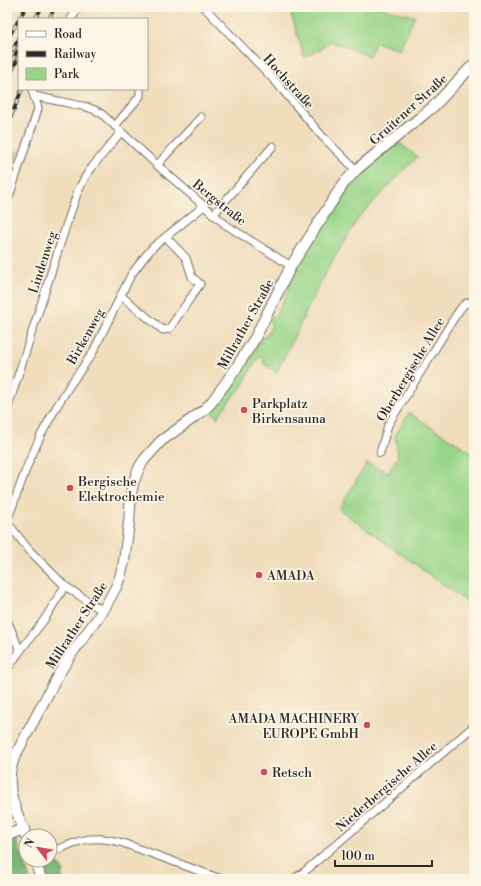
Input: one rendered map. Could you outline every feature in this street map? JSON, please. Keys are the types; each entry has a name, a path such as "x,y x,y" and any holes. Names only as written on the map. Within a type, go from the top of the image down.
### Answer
{"main road":[{"name":"Gruitener Straße","path":"356,170 434,106 474,64"},
{"name":"Millrather Straße","path":"23,828 13,801 10,786 10,770 14,758 58,676 103,611 116,587 124,562 131,494 139,468 161,441 203,411 223,388 255,338 292,266 338,192 356,170"},
{"name":"Millrather Straße","path":"7,835 18,833"},
{"path":"37,868 41,879"}],"street":[{"path":"7,11 9,7"},
{"path":"72,18 79,7"},
{"name":"Hochstraße","path":"204,7 274,81 322,136 356,170"},
{"path":"115,126 140,96 140,90"},
{"path":"7,203 38,110 38,104 33,93"},
{"name":"Bergstraße","path":"33,93 87,106 102,114 157,165 226,225 292,266"},
{"path":"157,165 201,117"},
{"name":"Lindenweg","path":"7,410 78,191 85,177 93,166 121,132"},
{"path":"214,215 273,146"},
{"name":"Birkenweg","path":"7,521 28,464 42,435 67,390 92,354 130,275 154,247 204,206"},
{"path":"120,295 163,330 169,329 200,284 192,277 186,258 166,237"},
{"name":"Oberbergische Allee","path":"380,453 388,425 464,304 471,302"},
{"path":"7,521 29,550 65,586 103,611"},
{"path":"7,670 44,620 65,586"},
{"path":"7,620 20,651"},
{"name":"Niederbergische Allee","path":"294,879 474,726"},
{"path":"58,849 80,841 104,839 123,843 221,879"}],"green space":[{"path":"289,7 380,7 415,16 399,50 376,42 369,56 330,41 318,51 304,57"},
{"path":"398,142 418,157 359,217 324,275 276,374 274,370 265,365 261,355 251,369 242,387 234,395 217,418 210,411 239,375 262,338 266,336 272,325 269,320 271,317 275,317 289,289 288,282 308,248 347,189"},
{"path":"18,151 9,180 7,180 7,154"},
{"path":"409,413 474,454 474,607 339,509 367,463 388,472 398,456 395,436"},
{"path":"15,836 18,845 18,868 26,868 30,879 13,879 7,863 7,840"},
{"path":"58,864 64,871 61,879 47,879 47,868 58,868"}],"railway":[{"path":"20,18 26,7"},
{"path":"36,18 42,7"},
{"path":"50,18 55,7"},
{"path":"7,40 18,21"},
{"path":"12,51 18,40"},
{"path":"12,61 18,49"},
{"path":"7,82 18,58"},
{"path":"7,127 22,90"}],"place":[{"name":"Parkplatz Birkensauna","path":"244,410"},
{"name":"Bergische Elektrochemie","path":"70,488"},
{"name":"AMADA","path":"259,575"},
{"name":"AMADA MACHINERY EUROPE GmbH","path":"367,725"},
{"name":"Retsch","path":"264,772"}]}
